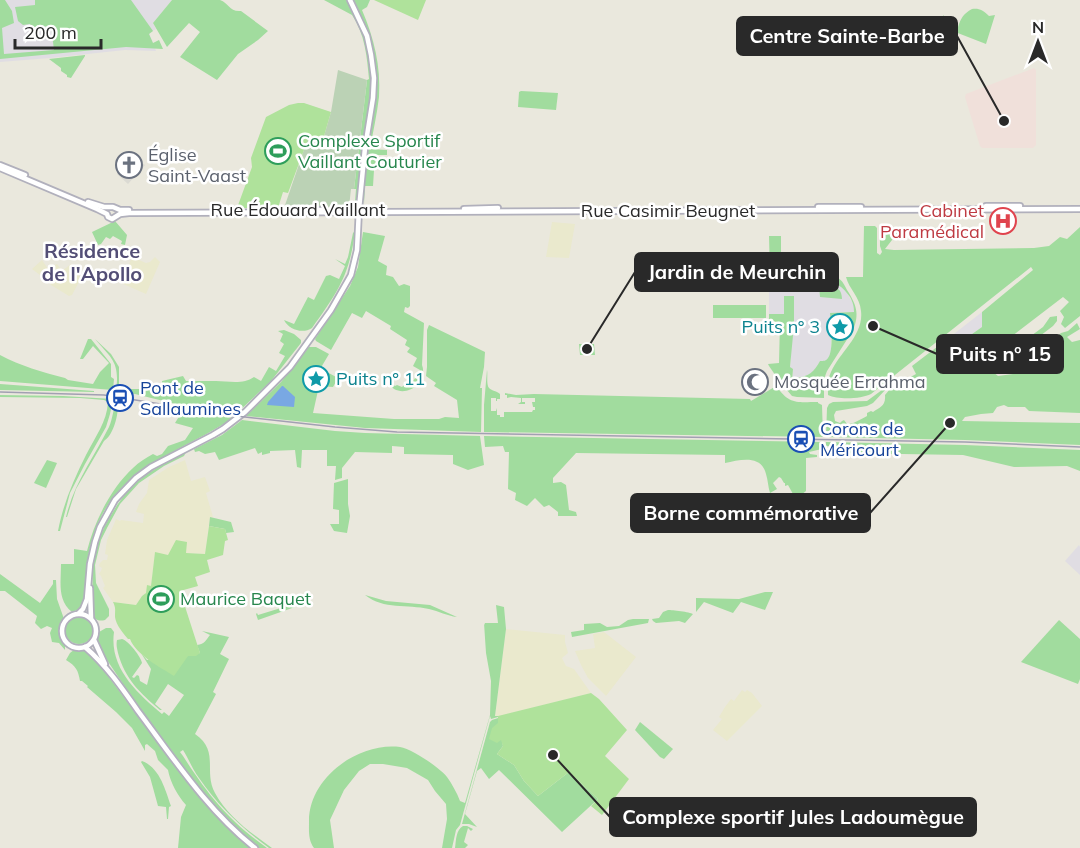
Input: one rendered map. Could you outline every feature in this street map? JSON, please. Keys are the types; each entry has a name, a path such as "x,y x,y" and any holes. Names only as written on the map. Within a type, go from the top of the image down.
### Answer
{"main road":[{"path":"94,640 85,647 77,648 66,642 62,634 65,620 79,613 85,604 92,556 100,526 107,512 125,489 151,467 223,429 244,412 290,367 347,285 356,257 365,148 374,78 367,36 349,0"},
{"path":"0,166 89,202 113,207 118,212 117,217 112,219 107,213 0,166"},
{"name":"Rue Casimir Beugnet","path":"478,210 912,206 1080,208"},
{"path":"107,213 110,208"},
{"name":"Rue Casimir Beugnet","path":"478,210 1080,208"},
{"name":"Rue Édouard Vaillant","path":"118,212 478,210"},
{"path":"88,583 91,618"},
{"path":"79,613 91,618 95,624 94,640 108,669"},
{"path":"85,647 108,669 211,806 255,848"}],"shaded area":[{"path":"0,0 172,0 153,23 156,29 149,33 156,51 125,50 0,62"},
{"path":"1034,68 1036,70 1036,145 1033,148 982,148 965,97 966,94"},
{"path":"338,70 367,80 354,189 351,189 349,207 284,208 308,138 322,143 331,112"},
{"path":"137,160 145,165 128,184 117,174 121,168 127,172"},
{"name":"Cabinet Paramédical","path":"993,212 1013,212 1013,229 993,229"},
{"path":"552,222 575,224 569,258 546,257"},
{"path":"132,257 146,263 155,257 160,262 146,294 121,283"},
{"path":"42,260 48,269 57,264 62,271 71,264 81,278 72,295 69,296 51,285 32,269"},
{"path":"769,277 819,277 820,283 833,283 844,288 854,305 855,312 831,313 829,357 826,361 820,361 814,371 807,376 797,378 795,382 792,382 793,369 790,367 791,359 784,314 769,314"},
{"path":"982,312 982,327 965,339 950,337"},
{"path":"185,460 191,481 205,477 210,491 206,493 213,517 210,517 205,554 155,553 151,586 136,605 113,602 103,588 105,586 99,574 102,568 99,566 103,560 107,560 108,555 105,554 107,540 116,519 143,523 144,514 136,512 147,493 149,480"},
{"path":"1079,545 1080,547 1080,575 1065,561"},
{"path":"506,629 565,635 568,653 562,658 566,666 574,669 591,693 495,717"},
{"path":"604,632 636,657 606,696 588,678 575,651 595,648 593,634"},
{"path":"742,690 752,693 762,706 727,741 713,730 722,719 719,717 725,707 731,699 734,701"}],"green space":[{"path":"0,0 5,0 12,11 14,23 2,28 4,54 54,50 51,26 27,28 31,26 30,24 23,25 18,21 15,7 35,5 35,0 131,0 153,31 149,34 153,43 159,40 163,49 126,47 0,59"},
{"path":"172,0 220,0 231,9 241,11 268,31 238,54 217,80 180,57 200,32 189,23 167,47 153,23"},
{"path":"324,0 346,0 357,18 368,54 370,90 357,202 355,202 356,189 354,189 367,80 369,79 366,54 363,38 352,15"},
{"path":"353,0 370,0 367,7 362,10 376,52 379,86 370,149 387,150 387,155 375,155 376,169 373,186 365,186 364,204 364,188 367,158 375,96 374,59 370,40"},
{"path":"374,0 426,0 418,20"},
{"path":"972,9 981,10 989,16 995,15 986,44 950,30 946,26 943,15 958,27 963,16"},
{"path":"85,55 71,78 67,77 61,68 49,59"},
{"path":"521,91 558,93 556,110 518,107"},
{"name":"Complexe Sportif Vaillant Couturier","path":"298,103 331,112 322,143 308,139 288,193 283,192 278,208 237,208 252,167 251,158 266,117"},
{"path":"115,221 127,235 125,245 113,236 110,239 106,237 98,245 92,232"},
{"path":"864,226 877,228 877,253 880,255 882,252 880,230 886,227 899,228 885,249 894,250 1034,248 1049,246 1060,237 1067,239 1080,227 1080,316 1065,328 1061,324 1064,317 1060,311 1069,302 1063,297 1003,343 1008,353 1043,327 1050,317 1057,316 1057,321 1053,326 993,372 998,376 1013,374 1014,368 1032,369 1037,374 1047,374 1041,364 1031,365 1030,361 1061,333 1068,331 1077,323 1080,329 1067,337 1072,342 1080,340 1080,413 1029,411 1025,407 1004,405 997,407 993,413 965,417 962,421 1080,423 1080,445 826,437 829,404 867,401 886,387 873,403 867,406 836,411 835,421 840,423 844,420 847,424 857,422 867,416 867,413 880,408 885,395 895,383 896,385 916,374 912,366 950,337 965,339 982,327 982,312 1033,270 1031,267 871,394 849,398 832,397 828,395 830,375 855,336 861,320 859,301 846,277 863,277"},
{"path":"355,231 350,260 335,294 312,328 301,331 293,329 284,320 294,324 308,297 314,300 326,276 330,275 339,279 345,266 335,259 345,264"},
{"path":"363,232 385,236 378,261 387,266 386,275 393,277 399,286 404,284 410,286 410,306 405,307 404,312 424,323 422,377 416,386 406,391 394,389 387,381 402,387 408,381 412,383 420,370 413,366 417,358 407,352 410,348 405,345 407,340 390,329 391,326 366,311 362,318 352,313 331,350 315,339 350,286 358,267"},
{"path":"769,236 781,236 781,267 821,260 820,273 770,274"},
{"path":"819,277 834,277 842,282 855,305 857,314 855,324 827,371 824,379 824,398 792,396 768,364 779,363 780,322 769,321 769,314 784,314 784,296 794,296 790,367 793,369 792,381 795,382 797,378 811,373 820,361 826,360 830,354 832,337 830,313 854,312 850,297 840,286 819,283"},
{"path":"819,286 832,286 838,289 842,294 842,299 820,297"},
{"path":"713,305 766,305 766,318 713,318"},
{"path":"429,325 485,352 480,388 482,388 481,432 365,428 246,416 281,382 309,347 316,347 329,354 319,371 323,373 325,371 338,378 333,387 319,386 313,413 394,419 459,418 457,400 434,386 436,383 426,376"},
{"path":"284,330 294,334 301,340 301,343 271,381 236,414 116,391 116,367 95,339 111,354 119,367 119,389 156,389 156,386 162,386 162,381 183,376 186,381 240,382 254,377 261,381 269,367 276,371 285,356 279,353 284,344 280,341 283,334 278,331"},
{"path":"88,339 91,339 111,364 111,377 114,379 113,390 0,381 0,355 24,366 68,380 93,384 109,363 93,346 83,359 80,359"},
{"path":"579,344 594,344 595,355 580,355"},
{"path":"487,370 489,388 500,394 500,399 497,401 496,398 491,398 491,411 496,411 497,408 497,415 500,417 504,417 504,412 532,412 535,410 532,402 535,402 535,398 522,398 525,404 518,404 521,398 507,398 505,393 750,399 751,401 776,386 785,397 794,401 818,402 822,405 823,437 484,432"},
{"path":"0,384 94,391 94,392 0,390"},
{"path":"0,395 113,399 106,427 70,493 60,531 58,531 60,521 69,492 103,423 108,402 80,398 0,397"},
{"path":"117,400 118,410 111,434 104,441 76,489 66,517 74,493 79,481 109,427"},
{"path":"143,404 233,418 151,465 132,478 116,494 103,513 92,542 82,605 80,609 72,612 62,596 61,564 74,564 74,549 87,551 104,506 125,476 153,454 157,456 162,454 168,446 185,440 193,428 175,423 180,415 157,409 156,411"},
{"path":"242,420 335,431 480,436 484,465 468,470 453,464 453,455 404,454 404,447 392,446 392,453 355,452 342,468 342,478 335,480 336,466 327,466 327,450 302,450 301,468 297,467 295,450 270,451 262,455 262,452 258,454 255,448 219,460 215,452 205,454 195,452 194,449 222,435"},
{"path":"484,436 823,442 822,449 809,452 817,457 806,458 806,491 792,502 794,513 771,509 772,498 775,497 780,503 793,494 788,485 785,486 779,477 773,483 777,489 770,493 767,476 760,463 755,461 725,463 725,455 576,453 553,478 553,483 561,482 566,485 569,510 576,512 577,516 558,516 558,512 549,505 544,507 535,498 527,506 515,500 516,493 508,489 509,452 505,452 503,446 485,447"},
{"path":"826,442 1080,450 1080,471 1067,466 1014,467 963,455 840,453 840,447 826,446"},
{"path":"186,452 184,456 139,483 120,504 107,528 101,540 95,565 96,583 109,609 109,616 105,620 96,619 92,612 94,560 107,522 123,497 140,480"},
{"path":"47,460 57,463 46,488 34,483"},
{"path":"348,479 350,516 347,533 334,531 330,524 339,524 339,510 333,509 334,483"},
{"path":"210,517 231,522 234,532 226,533 225,529 209,526"},
{"name":"Maurice Baquet","path":"209,526 225,529 228,540 225,541 223,555 207,560 210,572 195,577 198,586 180,591 200,653 196,656 188,656 174,676 143,655 126,637 117,623 113,602 136,605 146,593 147,585 151,586 155,552 168,555 176,540 187,542 186,553 205,554"},
{"path":"0,574 40,603 53,584 53,580 56,580 57,599 64,619 60,630 65,650 59,643 52,642 50,633 52,628 47,626 41,629 35,623 37,616 5,591 0,591"},
{"path":"773,592 765,610 741,602 733,613 704,602 696,612 696,598 739,599"},
{"path":"365,595 386,601 430,605 457,617 429,609 388,605"},
{"path":"294,604 295,607 258,620 257,613 258,615"},
{"path":"496,605 504,607 506,629 495,716 498,717 491,719 490,716 460,825 456,830 452,848 442,848 447,819 446,804 428,780 407,768 370,764 359,771 344,790 330,820 334,848 314,848 310,839 309,821 311,805 317,791 339,766 368,750 400,747 418,755 447,777 460,801 465,803 490,715 491,681 484,623 485,625 485,623 498,623"},
{"path":"668,610 693,614 685,623 679,621 656,623 653,621 652,619 659,618 663,612"},
{"path":"79,616 89,620 93,630 89,640 79,644 69,640 65,630 69,620"},
{"path":"633,619 649,619 648,623 572,637 571,632 584,630 584,624 600,623 607,627 619,626"},
{"path":"1059,620 1080,639 1078,684 1021,662"},
{"path":"111,628 114,632 116,657 127,679 162,714 164,712 169,716 184,695 168,684 155,704 162,710 160,710 129,678 118,653 117,640 125,640 137,653 142,663 132,677 139,676 140,681 147,685 151,669 141,653 147,660 188,656 200,653 197,645 204,643 210,635 202,631 229,637 220,654 229,659 213,692 216,694 195,734 207,747 210,777 220,801 240,824 272,848 249,833 222,807 197,775 183,750 180,752 201,783 220,806 241,828 267,848 259,848 252,843 213,806 135,702 105,657 96,638 99,632"},
{"path":"75,649 84,649 99,664 199,797 229,829 251,848 178,848 181,817 186,805 175,789 168,770 158,760 155,751 147,744 145,751 132,728 80,681 76,669 66,660"},
{"path":"591,693 627,730 605,756 629,779 602,815 591,806 598,799 569,772 538,796 524,781 514,765 497,754 503,746 501,740 497,743 489,739 492,728 498,723 498,716"},
{"path":"498,718 503,746 497,754 514,765 524,781 538,796 569,772 598,799 562,832 499,770 489,779 481,768 477,771 465,814 477,827 462,824 490,722"},
{"path":"640,722 673,749 664,759 635,730"},
{"path":"142,761 158,774 164,786 171,806 168,819 166,807 158,806 150,777"},
{"path":"463,826 473,829 471,831 468,828 464,842 468,845 465,848 455,848 458,833"}],"water":[{"path":"282,386 295,397 294,407 267,405 268,402"}],"railway":[{"path":"0,392 104,395 236,416 397,432 965,442 1080,447"}],"place":[{"name":"Centre Sainte-Barbe","path":"1004,121"},
{"name":"Complexe Sportif Vaillant Couturier","path":"278,151"},
{"name":"Église Saint-Vaast","path":"129,165"},
{"name":"Cabinet Paramédical","path":"1003,221"},
{"name":"Puits n° 15","path":"873,326"},
{"name":"Puits n° 3","path":"840,327"},
{"name":"Jardin de Meurchin","path":"587,349"},
{"name":"Puits n° 11","path":"316,379"},
{"name":"Mosquée Errahma","path":"755,382"},
{"name":"Pont de Sallaumines","path":"120,398"},
{"name":"Borne commémorative","path":"950,423"},
{"name":"Corons de Méricourt","path":"801,439"},
{"name":"Maurice Baquet","path":"161,599"},
{"name":"Complexe sportif Jules Ladoumègue","path":"553,755"}],"district":[{"name":"Résidence de l'Apollo","path":"92,262"}]}
